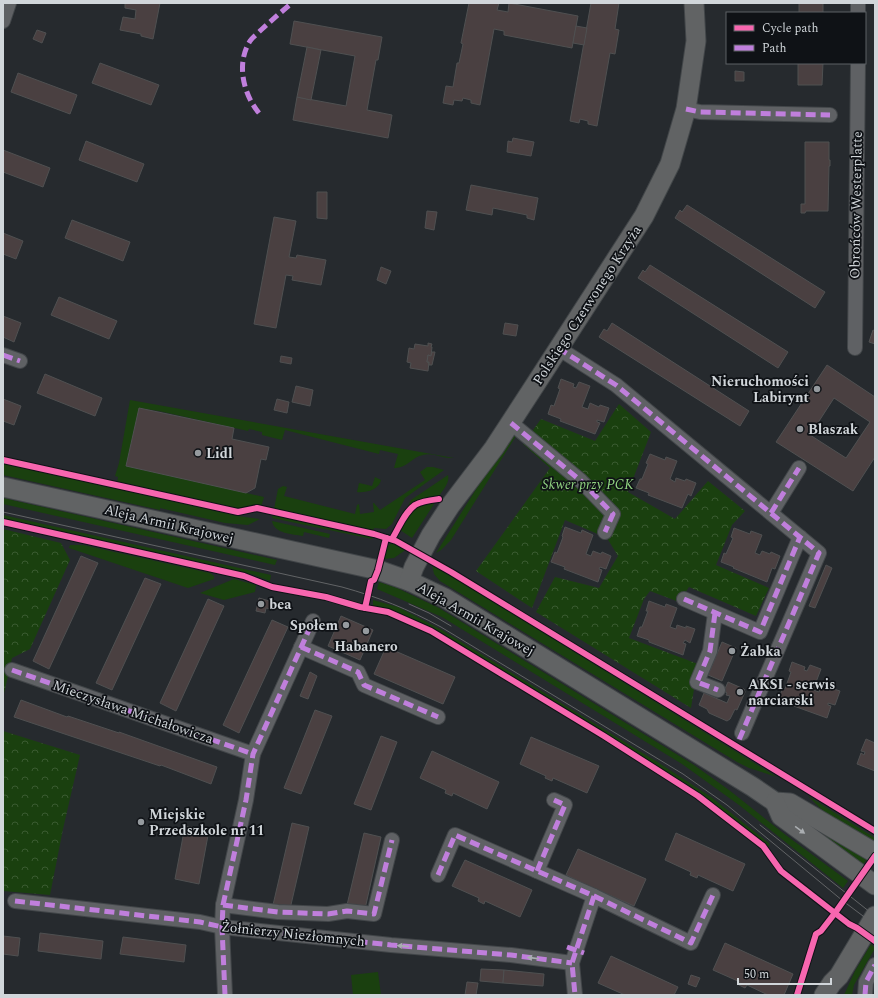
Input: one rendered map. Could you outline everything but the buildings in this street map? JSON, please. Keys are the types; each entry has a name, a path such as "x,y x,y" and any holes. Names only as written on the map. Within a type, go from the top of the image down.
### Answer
{"main road":[{"name":"Polskiego Czerwonego Krzyża","path":"409,581 414,567 431,535 450,506 511,423 644,216 670,164 686,109 696,41 694,3"},
{"name":"Aleja Armii Krajowej","path":"3,487 378,570 409,581 445,598 775,802 790,803 875,853"},
{"name":"Aleja Armii Krajowej","path":"775,802 780,816 875,885"},
{"path":"824,995 832,983 840,976 875,916"},
{"path":"838,995 840,976"}],"street":[{"name":"Obrońców Westerplatte","path":"855,348 858,64"},
{"path":"686,109 700,112 830,115"},
{"path":"558,348 616,385 819,553 742,733"},
{"path":"3,355 20,361"},
{"path":"511,423 581,481 613,514 605,532"},
{"path":"771,513 798,468"},
{"path":"684,599 760,632 800,537"},
{"path":"715,613 710,651 697,682 718,690"},
{"path":"225,995 222,927 223,905 246,800 253,754 313,621"},
{"path":"301,647 358,672 364,685 438,717"},
{"name":"Mieczysława Michałowicza","path":"12,670 253,754"},
{"path":"538,871 565,806 554,800"},
{"path":"438,875 455,835 594,896 691,943 713,895"},
{"path":"223,905 278,912 328,914 347,912 374,914 392,840"},
{"path":"575,995 572,963 594,896"},
{"name":"Żołnierzy Niezłomnych","path":"15,901 200,922 222,927 391,945 511,955 572,963"},
{"path":"865,995 866,982 875,965"}],"green space":[{"path":"130,400 454,458 427,454 419,456 402,467 394,468 398,454 380,450 379,454 285,430 282,440 262,435 262,432 249,429 248,431 139,408 126,466 264,497 261,507 256,506 237,509 117,483 118,477 115,476 119,463"},
{"name":"Skwer przy PCK","path":"619,404 651,432 628,492 675,519 708,481 745,511 732,525 716,565 769,588 756,616 689,587 679,602 650,591 644,599 629,638 698,664 691,708 536,612 555,577 599,588 618,556 607,538 565,520 532,608 476,571 550,468 523,444 541,419 595,441"},
{"path":"513,435 516,436 451,540 436,553 509,437"},
{"path":"3,463 238,516 260,519 248,525 225,523 160,508 160,510 3,475"},
{"path":"427,467 444,470 405,498 392,524 386,529 374,528 373,531 274,509 278,489 283,486 287,487 284,496 355,514 357,505 359,504 360,514 374,512 373,503 380,510 425,480 420,472"},
{"path":"448,475 447,484 439,496 414,504 402,518 411,500"},
{"path":"375,477 381,480 378,486 368,491 357,492 359,483 372,486"},
{"path":"3,498 277,560 275,565 3,504"},
{"path":"436,501 412,538 400,530 409,513 413,509 417,506"},
{"path":"273,514 373,536 372,539 272,518"},
{"path":"3,515 271,575 270,581 254,575 3,519"},
{"path":"272,521 330,534 329,538 304,532 303,536 284,533 276,529"},
{"path":"3,529 61,543 70,560 30,649 12,658 3,698"},
{"path":"394,543 405,549 404,551 394,558 383,559 388,546"},
{"path":"70,545 83,545 210,573 214,576 214,579 188,588 69,548"},
{"path":"432,564 777,777 749,768 737,762 440,581 434,574"},
{"path":"234,579 256,585 255,592 224,600 200,593"},
{"path":"379,582 397,588 439,608 694,765 848,881 843,888 739,805 682,764 442,617 377,589"},
{"path":"373,600 398,607 442,630 659,763 711,797 770,844 768,847 690,786 428,626 401,614 373,606"},
{"path":"3,731 80,755 50,895 3,891"},
{"path":"808,796 872,836 875,839 875,846 825,813"},
{"path":"786,808 868,858 861,867"},
{"path":"871,944 874,947 874,950 854,985 852,995 844,995 855,971"},
{"path":"378,972 381,995 353,995 351,975"}],"tram line":[{"path":"3,512 342,587 405,609 441,627 683,774 727,805 843,901 875,925"},
{"path":"409,604 429,613 451,626"},
{"path":"760,825 875,916"}],"marked path":[{"path":"259,113 253,105 245,88 242,68 243,59 250,41 292,3"},
{"path":"686,109 700,112 830,115"},
{"path":"558,348 616,385 819,553 736,747"},
{"path":"3,355 20,361"},
{"path":"511,423 581,481 613,514 605,532"},
{"path":"771,513 799,468"},
{"path":"684,599 760,632 800,537"},
{"path":"715,613 710,651 697,682 718,690"},
{"path":"225,995 222,927 223,905 246,800 253,754 313,621"},
{"path":"301,647 358,672 364,685 438,717"},
{"path":"12,670 253,754"},
{"path":"537,871 565,805 554,800"},
{"path":"438,875 455,835 594,896 572,963 575,995"},
{"path":"223,905 278,912 328,914 347,911 374,914 392,840"},
{"path":"594,896 691,943 713,895"},
{"path":"15,901 200,922 222,927 391,945 511,955 572,963"},
{"path":"567,947 584,953"},
{"path":"865,995 866,982 875,965"}],"cycle path":[{"path":"3,460 238,512 257,508 374,534 396,541 451,572 875,831"},
{"path":"392,539 411,508 424,502 439,499"},
{"path":"3,522 244,576 272,587 326,597 360,607 388,612 431,631 604,736 698,796 763,846 781,871 849,924 875,941"},
{"path":"365,608 371,581 374,580 378,570 386,538"},
{"path":"797,995 816,934 821,931 835,913 875,856"}],"place":[{"name":"Nieruchomości Labirynt","path":"817,389"},
{"name":"Blaszak","path":"800,429"},
{"name":"Lidl","path":"198,453"},
{"name":"bea","path":"261,604"},
{"name":"Społem","path":"346,625"},
{"name":"Habanero","path":"366,631"},
{"name":"Żabka","path":"732,651"},
{"name":"AKSI - serwis narciarski","path":"740,692"},
{"name":"Miejskie Przedszkole nr 11","path":"141,822"}]}
